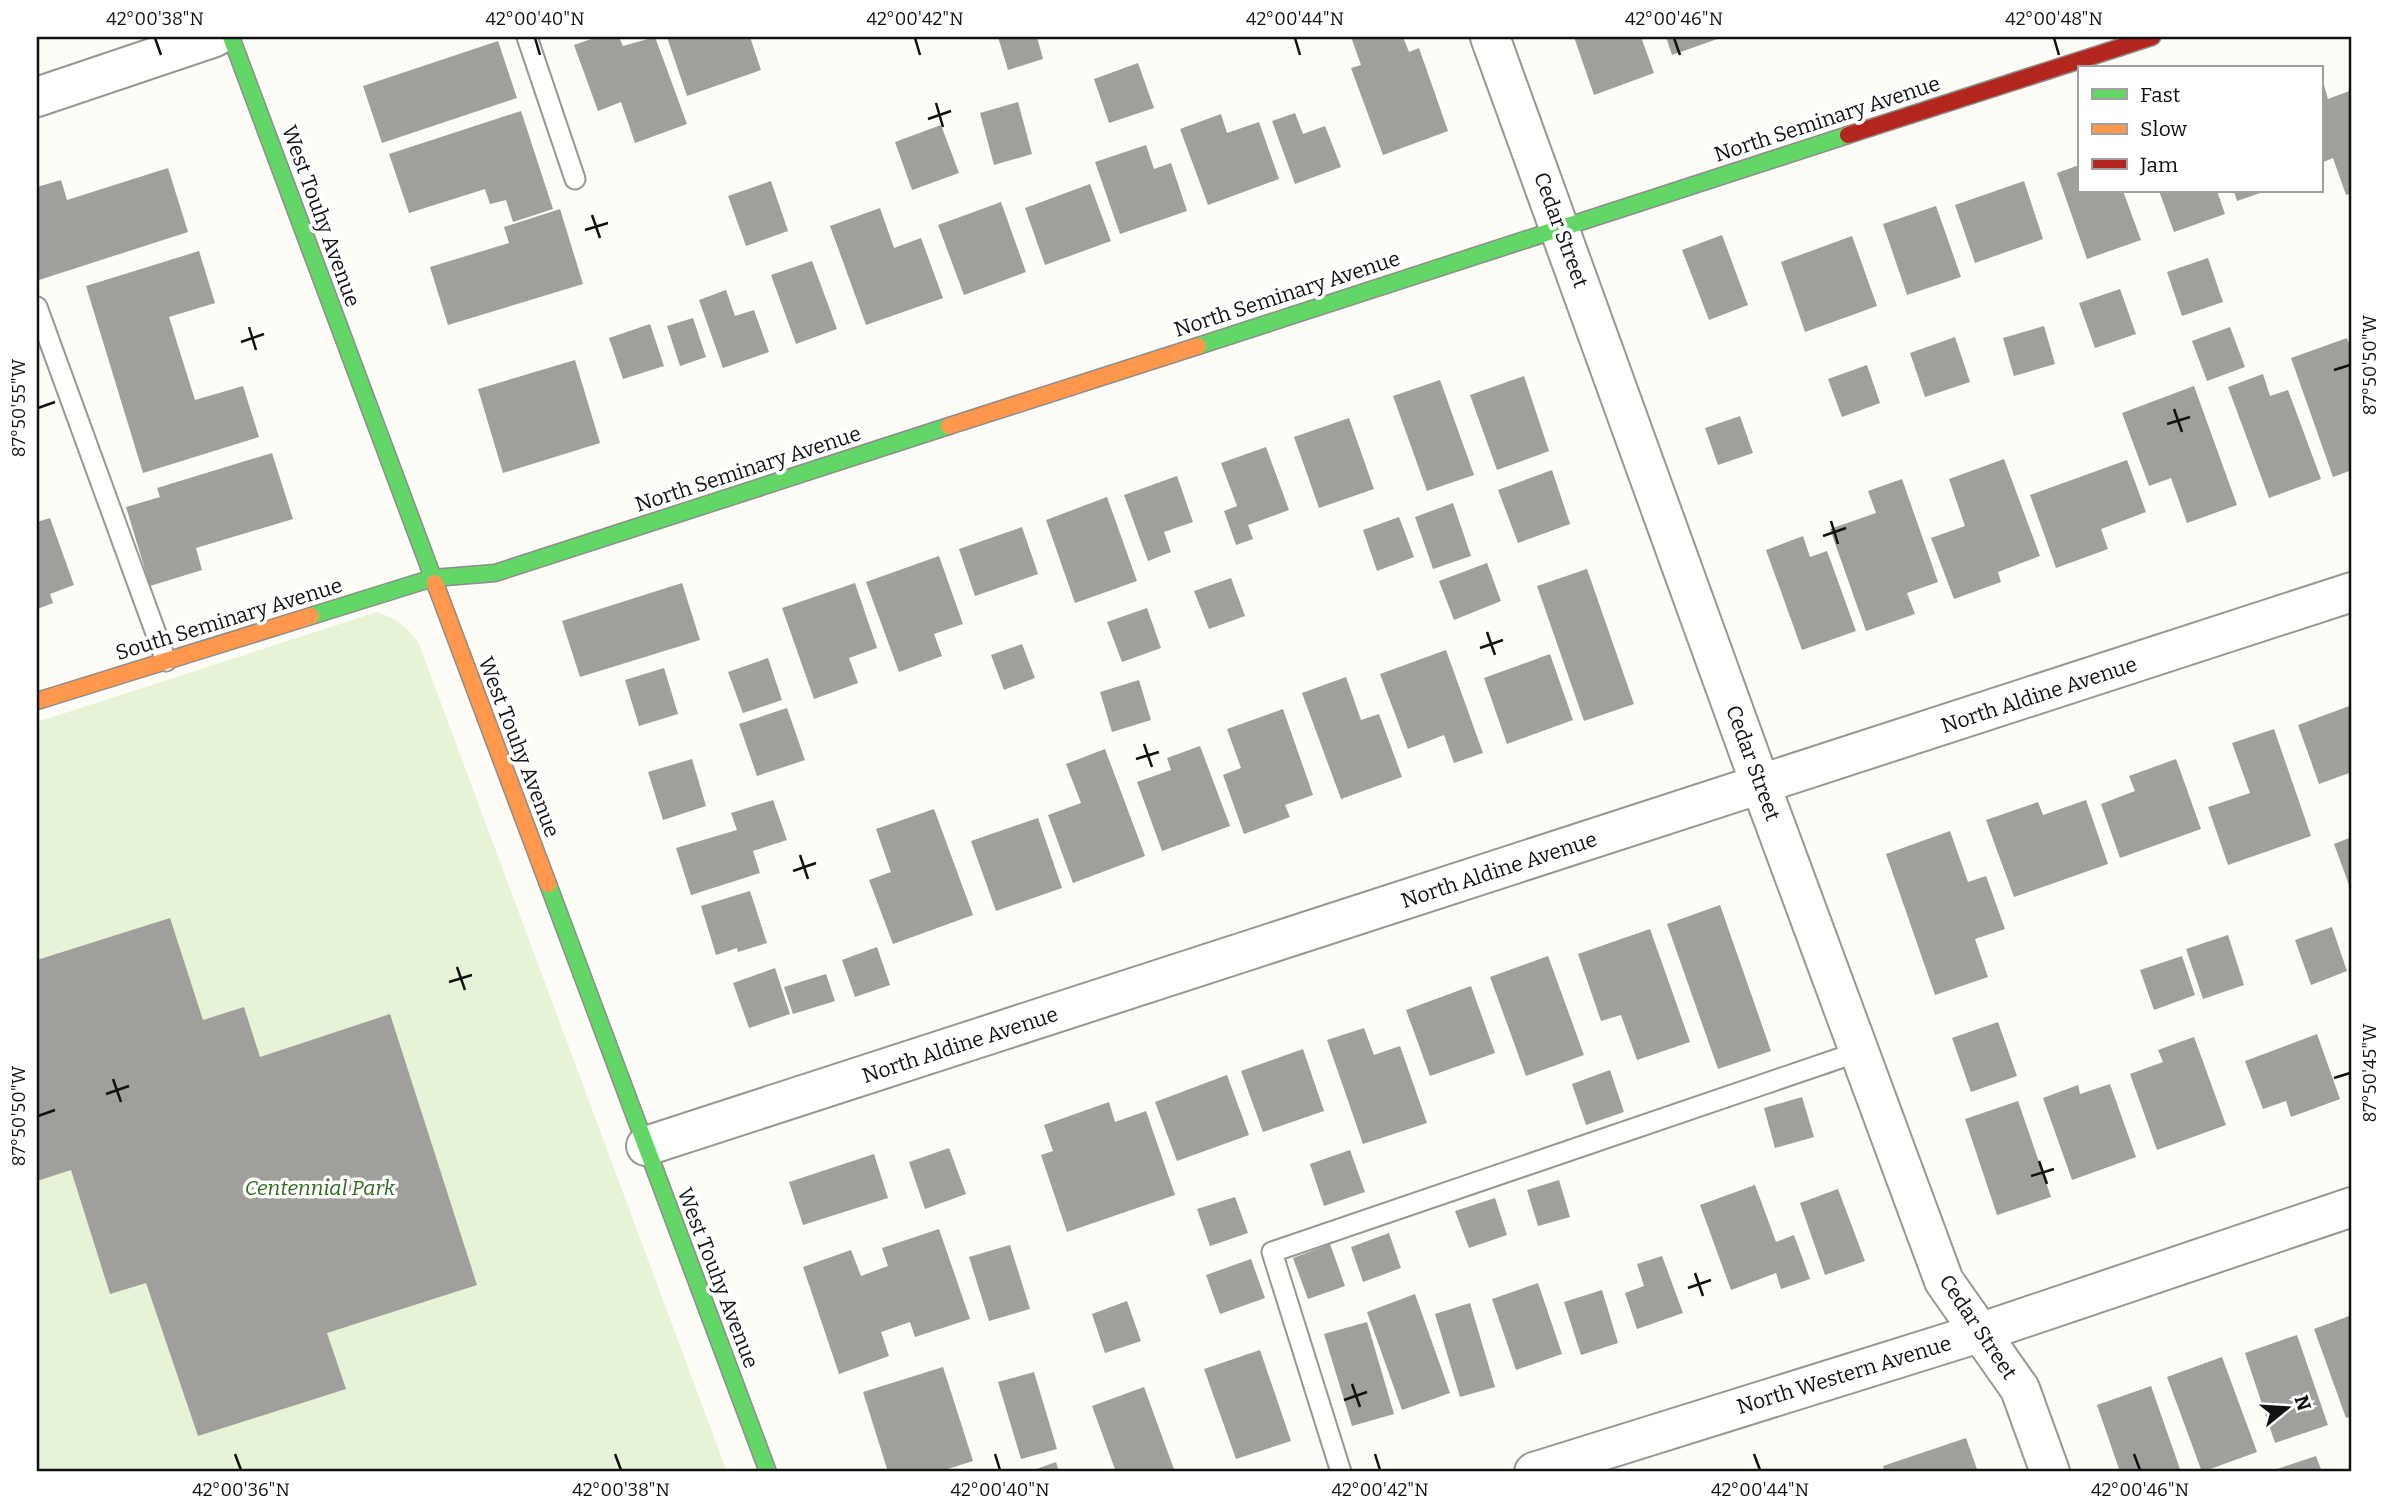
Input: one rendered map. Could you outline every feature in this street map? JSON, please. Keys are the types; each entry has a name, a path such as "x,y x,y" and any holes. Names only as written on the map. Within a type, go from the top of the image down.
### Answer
{"street":[{"path":"37,97 215,37"},
{"name":"West Touhy Avenue","path":"231,37 768,1472"},
{"name":"Cedar Street","path":"1490,37 1858,1052 1944,1281 2020,1390 2050,1472"},
{"name":"North Seminary Avenue","path":"433,578 495,573 2152,37"},
{"name":"South Seminary Avenue","path":"37,701 433,578"},
{"name":"North Aldine Avenue","path":"646,1146 2352,592"},
{"name":"North Western Avenue","path":"1534,1472 1979,1333 2352,1207"}],"lane":[{"path":"527,37 575,179"},
{"path":"37,307 166,661"},
{"path":"1341,1472 1272,1252 1858,1052"}],"green space":[{"name":"Centennial Park","path":"377,612 401,624 419,644 727,1472 37,1472 37,722"}],"building":[{"path":"597,37 619,37 623,46 655,37 687,124 635,143 621,102 598,111 574,45"},
{"path":"667,37 750,37 761,70 687,96"},
{"path":"998,37 1037,37 1043,59 1008,70"},
{"path":"1351,37 1403,37 1409,52 1419,48 1448,131 1383,155 1351,68 1361,65"},
{"path":"1574,37 1641,37 1654,73 1594,95"},
{"path":"1666,37 1723,37 1672,55"},
{"path":"498,41 517,98 382,143 363,86"},
{"path":"1138,63 1154,108 1109,123 1094,79"},
{"path":"2322,86 2328,99 2352,90 2352,193 2346,195 2333,158 2322,163"},
{"path":"1018,102 1032,154 994,165 980,113"},
{"path":"521,111 553,209 513,222 506,200 490,204 485,189 409,213 389,154"},
{"path":"1295,113 1303,134 1325,126 1341,167 1295,184 1272,121"},
{"path":"1221,114 1227,133 1259,122 1279,179 1208,205 1180,129"},
{"path":"941,125 959,173 912,190 895,142"},
{"path":"1146,145 1154,169 1171,163 1187,211 1120,234 1095,162"},
{"path":"2078,165 2078,192 2123,192 2141,240 2087,259 2057,173"},
{"path":"168,168 188,232 39,280 37,187 61,180 67,200"},
{"path":"771,181 788,231 746,246 728,196"},
{"path":"2024,181 2043,239 1975,263 1955,205"},
{"path":"1090,184 1111,241 1045,265 1025,208"},
{"path":"2159,192 2217,192 2225,214 2174,232"},
{"path":"2234,192 2263,192 2237,201"},
{"path":"1001,202 1026,272 964,295 938,225"},
{"path":"1936,206 1961,277 1907,295 1883,224"},
{"path":"880,208 894,248 921,238 943,298 866,325 830,226"},
{"path":"560,209 583,284 448,325 430,267 509,243 504,227"},
{"path":"1722,235 1748,305 1709,320 1682,250"},
{"path":"1852,236 1877,306 1805,332 1781,262"},
{"path":"199,251 215,303 169,317 195,400 243,386 259,437 143,473 86,286"},
{"path":"2208,258 2223,302 2182,316 2167,272"},
{"path":"812,261 837,329 796,344 771,275"},
{"path":"2120,289 2136,334 2095,348 2079,303"},
{"path":"726,290 735,316 754,310 769,352 723,368 699,300"},
{"path":"693,318 706,357 680,366 667,326"},
{"path":"650,324 664,366 623,379 609,338"},
{"path":"2044,326 2055,364 2014,376 2003,338"},
{"path":"2230,327 2245,367 2207,381 2192,341"},
{"path":"1955,337 1970,382 1925,397 1910,353"},
{"path":"2347,338 2352,352 2352,470 2333,477 2291,358"},
{"path":"575,360 600,443 503,473 478,389"},
{"path":"1867,365 1880,403 1842,417 1828,379"},
{"path":"2263,374 2270,396 2288,390 2321,479 2269,498 2228,387"},
{"path":"1524,376 1549,451 1497,470 1470,395"},
{"path":"1440,380 1474,475 1427,491 1393,396"},
{"path":"2194,386 2237,505 2187,523 2171,478 2149,486 2122,413"},
{"path":"1740,416 1753,453 1718,465 1705,428"},
{"path":"1349,418 1374,489 1319,508 1294,437"},
{"path":"1266,447 1289,510 1248,525 1253,539 1236,545 1224,511 1237,506 1221,463"},
{"path":"272,453 293,519 196,548 202,570 150,586 126,507 160,497 157,488"},
{"path":"2004,459 2040,556 1998,572 2001,582 1954,599 1931,538 1965,526 1949,479"},
{"path":"2127,460 2146,512 2101,529 2108,549 2056,568 2030,495"},
{"path":"1552,470 1570,524 1518,543 1498,490"},
{"path":"1177,476 1193,522 1164,532 1171,552 1148,561 1124,495"},
{"path":"1902,479 1938,582 1907,593 1915,614 1866,631 1830,529 1876,513 1868,491"},
{"path":"1107,497 1137,581 1075,603 1046,520"},
{"path":"1453,503 1471,556 1433,569 1415,517"},
{"path":"1399,517 1414,557 1377,571 1363,530"},
{"path":"50,518 74,585 50,594 53,603 37,609 37,522"},
{"path":"1022,527 1038,574 975,596 959,549"},
{"path":"1803,536 1810,557 1827,551 1856,631 1802,650 1766,550"},
{"path":"939,556 963,624 934,634 942,656 899,672 866,582"},
{"path":"1487,563 1501,601 1454,620 1439,581"},
{"path":"1587,569 1634,704 1584,721 1537,586"},
{"path":"1231,578 1245,616 1209,629 1194,591"},
{"path":"682,583 700,640 580,677 562,621"},
{"path":"855,583 877,648 849,658 858,683 814,699 782,608"},
{"path":"1147,608 1161,648 1122,662 1107,622"},
{"path":"1022,644 1035,678 1004,690 991,655"},
{"path":"1446,650 1483,753 1454,763 1444,735 1408,749 1380,674"},
{"path":"1550,654 1573,720 1507,744 1484,678"},
{"path":"768,658 782,700 743,713 728,672"},
{"path":"664,668 678,714 639,726 625,680"},
{"path":"1346,677 1361,720 1379,714 1402,777 1341,799 1302,693"},
{"path":"1139,680 1151,720 1112,732 1100,692"},
{"path":"2352,705 2352,772 2319,784 2298,725"},
{"path":"787,708 805,760 757,776 739,724"},
{"path":"1283,709 1313,795 1285,805 1290,817 1244,834 1223,775 1241,768 1227,729"},
{"path":"2274,729 2311,836 2228,865 2208,807 2250,793 2232,743"},
{"path":"1200,746 1230,826 1162,851 1137,782 1171,770 1167,758"},
{"path":"1105,749 1145,856 1073,883 1048,815 1081,803 1066,764"},
{"path":"692,759 706,806 663,820 648,772"},
{"path":"2176,759 2201,829 2120,858 2101,804 2135,791 2129,776"},
{"path":"773,800 787,840 753,851 760,873 691,895 676,848 737,830 731,813"},
{"path":"2086,800 2108,864 2014,897 1986,820 2038,802 2043,815"},
{"path":"934,809 973,915 893,944 869,880 891,872 876,829"},
{"path":"1038,818 1062,888 996,911 971,841"},
{"path":"1950,831 1968,882 1986,876 2005,929 1975,939 1988,977 1935,995 1886,854"},
{"path":"2352,837 2352,884 2349,885 2334,844"},
{"path":"750,891 767,943 738,952 737,948 716,955 701,906"},
{"path":"1720,905 1771,1051 1718,1069 1667,924"},
{"path":"170,918 203,1020 244,1007 260,1057 390,1014 477,1285 327,1333 346,1389 198,1436 146,1283 110,1294 71,1170 37,1181 37,960"},
{"path":"2332,927 2347,971 2311,985 2295,940"},
{"path":"1650,929 1690,1042 1637,1060 1621,1015 1601,1021 1578,954"},
{"path":"2228,935 2244,985 2203,999 2186,949"},
{"path":"877,947 890,985 855,997 842,960"},
{"path":"1548,956 1584,1055 1526,1076 1490,977"},
{"path":"2182,956 2195,995 2154,1010 2140,970"},
{"path":"775,968 790,1014 749,1028 733,983"},
{"path":"826,974 835,1001 793,1014 784,987"},
{"path":"1471,986 1495,1053 1430,1076 1406,1010"},
{"path":"1998,1022 2017,1076 1971,1092 1952,1038"},
{"path":"1364,1028 1374,1055 1400,1046 1427,1123 1363,1144 1327,1040"},
{"path":"2317,1034 2340,1099 2291,1117 2286,1101 2263,1109 2245,1061"},
{"path":"2194,1037 2226,1125 2157,1150 2130,1074 2163,1062 2158,1050"},
{"path":"1303,1049 1324,1111 1263,1132 1241,1071"},
{"path":"1610,1070 1624,1112 1586,1125 1572,1084"},
{"path":"1227,1075 1249,1135 1177,1161 1155,1102"},
{"path":"2110,1084 2136,1157 2072,1180 2043,1098 2078,1085 2080,1094"},
{"path":"1802,1097 1814,1137 1775,1148 1764,1108"},
{"path":"2018,1101 2051,1197 1997,1215 1965,1119"},
{"path":"1109,1102 1115,1122 1146,1111 1175,1195 1067,1232 1041,1155 1053,1151 1044,1125"},
{"path":"949,1148 966,1194 925,1209 909,1162"},
{"path":"1350,1150 1365,1192 1324,1206 1310,1164"},
{"path":"874,1154 888,1198 803,1225 789,1182"},
{"path":"1559,1180 1570,1217 1538,1226 1527,1190"},
{"path":"1755,1185 1776,1242 1794,1235 1810,1279 1781,1289 1776,1273 1731,1290 1700,1205"},
{"path":"1838,1189 1865,1261 1825,1275 1800,1203"},
{"path":"1235,1197 1248,1233 1210,1246 1197,1209"},
{"path":"1495,1198 1507,1235 1469,1248 1455,1211"},
{"path":"939,1229 970,1319 915,1337 910,1322 881,1332 889,1356 839,1374 803,1267 851,1250 861,1276 888,1266 882,1248"},
{"path":"1389,1233 1401,1268 1363,1282 1351,1247"},
{"path":"1330,1244 1345,1286 1308,1299 1293,1258"},
{"path":"1010,1245 1030,1309 989,1321 969,1257"},
{"path":"1662,1256 1683,1313 1637,1329 1625,1293 1644,1286 1637,1264"},
{"path":"1251,1259 1265,1298 1220,1314 1206,1275"},
{"path":"1538,1283 1562,1354 1516,1370 1492,1299"},
{"path":"1602,1290 1618,1343 1581,1355 1564,1302"},
{"path":"1415,1294 1450,1393 1402,1410 1367,1312"},
{"path":"1127,1301 1141,1341 1105,1353 1092,1314"},
{"path":"1470,1303 1495,1387 1460,1397 1435,1314"},
{"path":"2352,1315 2352,1416 2346,1418 2314,1329"},
{"path":"1367,1322 1394,1414 1352,1426 1324,1334"},
{"path":"2297,1335 2328,1425 2275,1443 2245,1353"},
{"path":"1260,1350 1291,1441 1236,1459 1204,1369"},
{"path":"2222,1357 2257,1452 2202,1472 2167,1377"},
{"path":"943,1367 973,1461 938,1472 888,1472 863,1392"},
{"path":"1034,1372 1057,1449 1021,1459 998,1382"},
{"path":"2151,1386 2181,1472 2120,1472 2097,1405"},
{"path":"1144,1387 1175,1472 1116,1472 1092,1406"},
{"path":"1966,1438 1978,1472 1885,1472 1883,1466"},
{"path":"2316,1456 2322,1472 2278,1472 2277,1469"},
{"path":"1056,1462 1059,1472 1028,1472"}],"traffic: fast":[{"path":"231,37 435,583"},
{"path":"1198,346 1848,135"},
{"path":"311,616 433,578 495,573 949,426"},
{"path":"548,884 768,1472"}],"traffic: slow":[{"path":"949,426 1198,346"},
{"path":"435,583 548,884"},
{"path":"37,701 311,616"}],"traffic: jam":[{"path":"1848,135 2152,37"}]}
